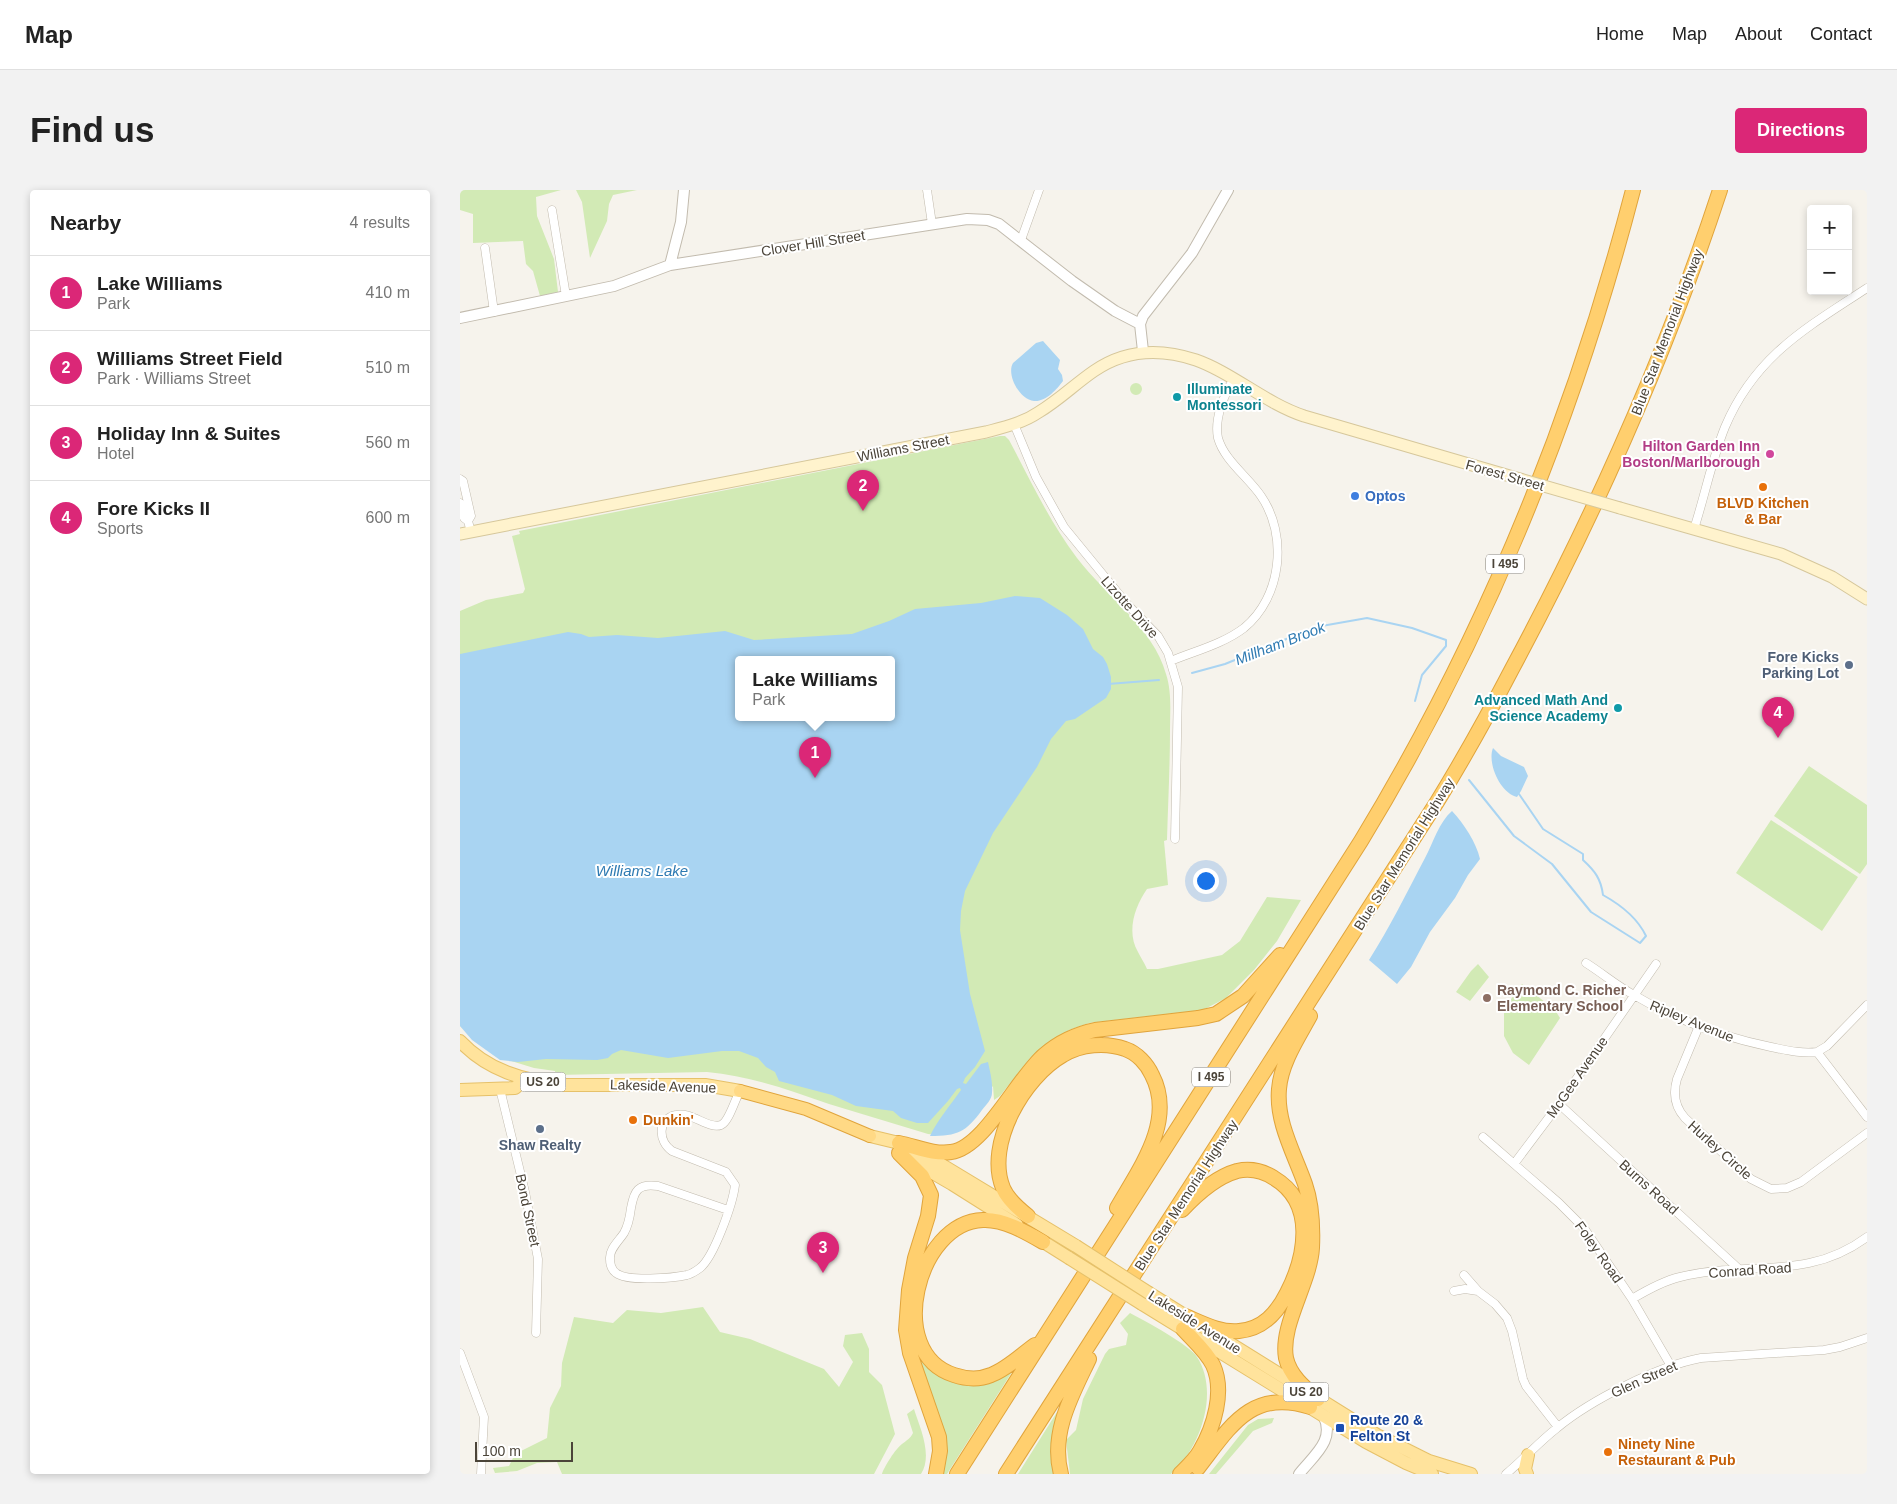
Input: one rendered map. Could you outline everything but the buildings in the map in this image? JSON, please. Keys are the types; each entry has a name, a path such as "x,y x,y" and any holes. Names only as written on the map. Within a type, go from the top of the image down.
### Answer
{"highway":[{"name":"I 495","path":"956,1474 1366,833 1401,773 1456,666 1536,492 1576,384 1610,278 1633,190"},
{"name":"Blue Star Memorial Highway","path":"1006,1474 1458,767 1564,569 1612,469 1699,252 1720,190"},
{"path":"1314,1403 1289,1368 1286,1353 1289,1328 1310,1262 1312,1221 1305,1184 1283,1123 1279,1088 1282,1073 1291,1052 1374,901"},
{"path":"899,1148 946,1153 953,1152 970,1144 1037,1062 1056,1046 1082,1033 1198,1018 1223,1011 1256,983 1315,912"},
{"path":"1028,1216 1010,1200 1000,1177 1001,1147 1004,1133 1021,1097 1036,1078 1064,1054 1096,1045 1118,1047 1137,1056 1150,1071 1158,1092 1160,1116 1154,1138 1114,1213 1106,1241"},
{"name":"Lakeside Avenue","path":"740,1091 806,1109 870,1136"},
{"path":"899,1148 922,1176 931,1195 928,1216 915,1258 908,1297 906,1330 910,1354 939,1437 940,1451 936,1474"},
{"path":"1160,1235 1183,1208 1204,1190 1227,1175 1242,1170 1262,1172 1277,1180 1291,1193 1300,1209 1304,1235 1300,1260 1290,1288 1273,1315 1263,1324 1240,1331 1224,1331 1184,1323"},
{"path":"1042,1340 995,1374 984,1377 964,1377 944,1371 928,1358 918,1338 915,1314 918,1290 930,1258 941,1239 958,1226 977,1220 989,1220 1014,1227 1043,1242"},
{"path":"1061,1474 1057,1456 1060,1427 1083,1371 1115,1304"},
{"path":"1180,1474 1194,1459 1205,1441 1214,1415 1218,1392 1212,1364 1184,1323"},
{"path":"1193,1474 1237,1420 1254,1407 1272,1402 1314,1403"}],"main road":[{"name":"Forest Street","path":"1143,352 1176,355 1197,360 1298,414 1788,557 1832,577 1867,599"},
{"name":"Williams Street","path":"466,529 986,432 1014,424 1040,412 1106,364 1143,352"},
{"name":"Lakeside Avenue","path":"460,1042 491,1066 525,1079 562,1084 705,1085 740,1091"},
{"path":"460,1090 515,1088 525,1079"},
{"name":"Lakeside Avenue","path":"870,1136 940,1164 1028,1216 1149,1293 1184,1323"},
{"name":"Lakeside Avenue","path":"899,1148 1142,1304 1184,1323 1314,1403 1405,1450 1436,1463 1471,1474"},
{"name":"Lakeside Avenue","path":"1314,1403 1323,1415 1397,1458 1432,1474"},
{"path":"1527,1474 1525,1469 1528,1455"}],"street":[{"path":"670,265 681,222 684,190"},
{"path":"927,190 932,224"},
{"path":"1021,240 1039,190"},
{"path":"1143,352 1140,324 1151,305 1192,253 1228,190"},
{"path":"552,210 566,296"},
{"name":"Clover Hill Street","path":"460,318 614,286 670,265 962,219 988,220 999,224 1072,281 1122,316 1140,324"},
{"path":"485,248 494,312"},
{"path":"1694,529 1723,433 1749,384 1771,357 1794,337 1867,288"},
{"path":"1171,661 1226,639 1243,628 1255,618 1265,603 1275,575 1278,556 1270,512 1260,496 1225,452 1219,440 1217,429 1219,418 1227,390 1233,380"},
{"name":"Lizotte Drive","path":"1014,424 1036,477 1064,527 1126,604 1158,636 1171,661 1178,687 1175,839"},
{"path":"460,479 463,481 471,516 466,529"},
{"path":"460,503 466,529"},
{"name":"Ripley Avenue","path":"1586,963 1634,995 1699,1026 1737,1040 1803,1053 1817,1052"},
{"name":"McGee Avenue","path":"1514,1164 1559,1104 1656,964"},
{"path":"1867,1005 1827,1046 1817,1052 1867,1117"},
{"name":"Hurley Circle","path":"1699,1026 1677,1079 1675,1089 1677,1106 1685,1118 1756,1182 1771,1189 1792,1186 1811,1175 1867,1133"},
{"name":"Bond Street","path":"500,1089 538,1259 536,1333"},
{"path":"728,1210 658,1186 649,1184 640,1187 634,1194 625,1232 614,1247 609,1258 612,1268 617,1274 628,1277 668,1278 689,1275 702,1267 709,1258 718,1240 734,1196 735,1185 726,1172 672,1151 664,1146 661,1136 663,1126 668,1118 676,1114 685,1114 718,1126 723,1124 727,1120 740,1091"},
{"name":"Burns Road","path":"1559,1104 1740,1270"},
{"name":"Foley Road","path":"1483,1137 1579,1223 1596,1244 1632,1299 1671,1366"},
{"name":"Conrad Road","path":"1632,1299 1667,1281 1680,1277 1706,1272 1785,1268 1810,1264 1847,1250 1867,1237"},
{"path":"1464,1275 1506,1318 1512,1331 1526,1386 1558,1427"},
{"path":"1454,1292 1465,1289 1478,1291"},
{"name":"Glen Street","path":"1506,1474 1558,1427 1601,1399 1671,1366 1701,1358 1824,1350 1867,1338"},
{"path":"460,1353 484,1416 481,1474"},
{"path":"1298,1474 1325,1441 1328,1424 1323,1415"}],"green space":[{"path":"460,190 561,190 536,197 537,216 554,259 558,292 540,296 533,271 526,264 523,241 473,243 473,214 460,210"},
{"path":"576,190 637,190 613,195 609,204 607,221 590,258 582,202"},
{"path":"1136,383 1142,389 1136,395 1130,389"},
{"name":"Williams Lake","path":"1005,436 1067,544 1089,572 1128,613 1151,641 1160,657 1168,681 1170,758 1167,840 1164,841 1168,885 1147,889 1139,903 1132,928 1134,944 1147,969 1158,969 1222,955 1240,941 1267,897 1301,900 1277,941 1254,970 1226,998 1203,1010 1089,1023 1069,1030 1030,1058 1000,1096 994,1100 993,1086 963,1124 938,1135 928,1134 769,1084 723,1074 707,1072 555,1075 555,1071 534,1068 505,1059 460,1026 460,611 486,600 523,593 525,589 512,536 520,534 519,531"},
{"path":"1809,766 1867,805 1867,864 1860,874 1774,816"},
{"path":"1771,820 1858,877 1822,931 1736,873"},
{"path":"1478,964 1489,977 1470,1001 1456,992"},
{"path":"1522,984 1555,1010 1560,1018 1529,1065 1513,1053 1504,1036 1504,1009"},
{"path":"703,1307 720,1332 750,1339 824,1369 839,1387 853,1362 843,1346 845,1335 862,1333 869,1349 869,1372 882,1385 895,1434 874,1474 562,1474 557,1462 537,1463 517,1471 495,1473 493,1468 509,1466 515,1454 547,1438 550,1408 561,1386 562,1363 574,1317 613,1323 627,1310 661,1313"},
{"path":"1130,1313 1177,1340 1197,1357 1204,1371 1207,1387 1204,1419 1191,1450 1171,1474 1070,1474 1066,1440 1076,1430 1083,1399 1105,1354 1109,1349 1126,1345 1128,1334 1120,1323"},
{"path":"915,1343 944,1376 1010,1370 1012,1372 947,1474 940,1474"},
{"path":"914,1409 926,1450 926,1458 921,1474 882,1474 894,1453 913,1433 907,1414"},
{"path":"1057,1412 1059,1413 1054,1429 1053,1443 1056,1474 1018,1474"},
{"path":"1274,1418 1272,1423 1253,1431 1216,1474 1209,1474 1248,1425 1258,1419"}],"water":[{"path":"1043,341 1060,360 1058,369 1063,381 1047,397 1034,401 1029,400 1019,392 1011,374 1011,368 1013,363 1036,343"},
{"name":"Williams Lake","path":"1015,596 1040,598 1067,615 1083,629 1093,649 1103,657 1111,677 1111,689 1106,698 1075,719 1066,721 1051,739 1037,767 993,833 965,891 960,930 970,994 985,1051 963,1083 966,1084 981,1064 988,1062 992,1089 992,1095 988,1102 966,1128 955,1134 930,1136 940,1118 961,1090 960,1088 957,1089 928,1123 917,1123 901,1118 893,1111 856,1106 832,1095 779,1081 775,1072 766,1067 758,1058 739,1051 722,1051 668,1058 621,1050 608,1058 597,1060 546,1059 518,1062 500,1060 472,1040 460,1026 460,654 568,632 589,637 617,635 658,638 725,631 754,640 852,634 889,621 915,609 981,603"},
{"path":"1493,748 1501,756 1524,767 1528,776 1517,797 1505,790 1496,777 1492,761"},
{"path":"1452,811 1476,846 1480,859 1430,932 1411,967 1397,984 1369,960 1398,909 1440,827"}],"waterway":[{"name":"Millham Brook","path":"1192,673 1225,664 1316,627 1367,618 1412,628 1446,640 1446,646 1422,675 1415,701"},
{"name":"Millham Brook","path":"1108,684 1159,680"},
{"name":"Millham Brook","path":"1469,780 1514,836 1552,864 1591,912 1640,943 1646,936 1642,929 1628,912 1603,895 1599,880 1583,860 1583,854 1543,829 1519,794"}],"place":[{"name":"Illuminate Montessori","path":"1177,397"},
{"name":"Hilton Garden Inn Boston/Marlborough","path":"1770,454"},
{"name":"BLVD Kitchen & Bar","path":"1763,487"},
{"name":"Optos","path":"1355,496"},
{"name":"Williams Street Field","path":"863,511"},
{"name":"Fore Kicks Parking Lot","path":"1849,665"},
{"name":"Advanced Math And Science Academy","path":"1618,708"},
{"name":"Fore Kicks II","path":"1778,738"},
{"name":"Lake Williams","path":"815,778"},
{"name":"Raymond C. Richer Elementary School","path":"1487,998"},
{"name":"Dunkin'","path":"633,1120"},
{"name":"Shaw Realty","path":"540,1129"},
{"name":"Holiday Inn & Suites","path":"823,1273"},
{"name":"Route 20 & Felton St","path":"1340,1428"},
{"name":"Ninety Nine Restaurant & Pub","path":"1608,1452"}]}
